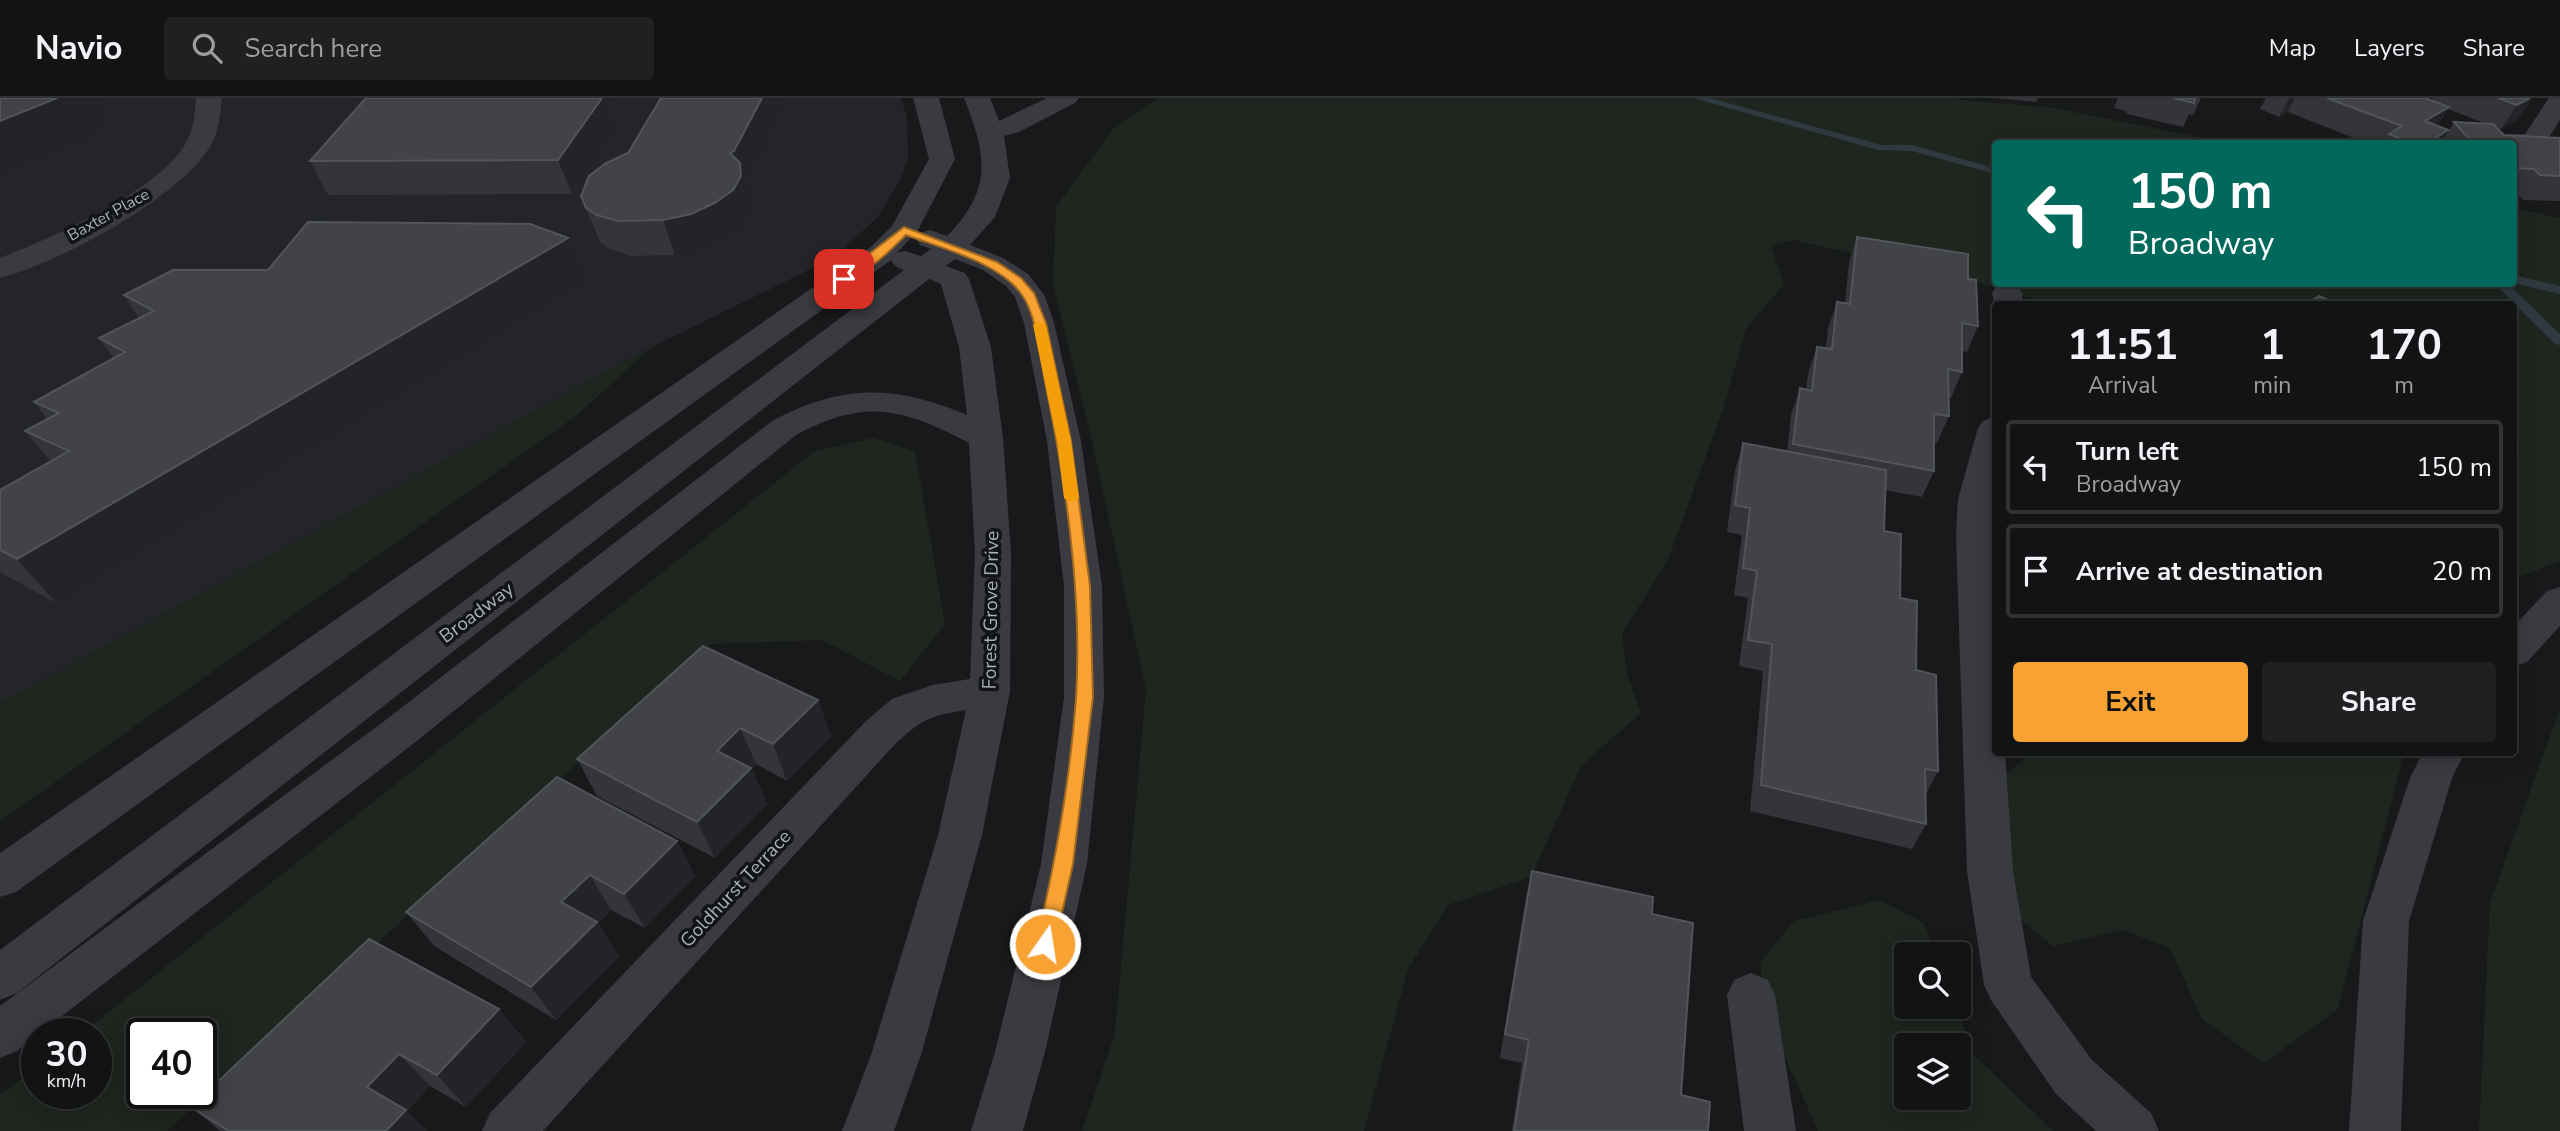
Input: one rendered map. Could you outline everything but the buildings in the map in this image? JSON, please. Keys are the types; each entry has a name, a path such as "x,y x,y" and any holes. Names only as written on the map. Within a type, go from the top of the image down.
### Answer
{"street":[{"name":"Baxter Place","path":"0,269 125,208 156,187 182,164 198,145 204,129 209,98"},
{"path":"0,878 892,241 942,159 926,98"},
{"name":"Broadway","path":"0,978 940,257 981,217 996,178 990,131 977,98"},
{"path":"990,131 1010,127 1066,98"},
{"path":"2517,143 2533,142 2560,100"},
{"path":"2453,134 2469,140"},
{"name":"Forest Grove Drive","path":"892,241 940,257 993,264 1017,280 1030,296 1039,323 1064,441 1083,586 1084,697 1064,864 1020,1052 997,1131"},
{"name":"Forest Grove Drive","path":"868,1131 896,1055 960,835 990,691 993,553 986,438 975,347 954,279 940,257"},
{"path":"0,1035 398,733 773,436 810,412 840,403 889,400 946,416 986,438"},
{"path":"1992,439 1976,499 1974,536 1990,871 2008,985 2074,1077 2133,1131"},
{"path":"2517,648 2560,601"},
{"name":"Goldhurst Terrace","path":"508,1131 881,732 906,710 932,700 990,691"},
{"path":"2375,1131 2386,921 2431,778 2442,756"},
{"path":"1751,995 1770,1131"}],"shaded area":[{"path":"0,98 901,98 907,118 908,157 901,179 878,217 833,258 652,347 0,704"},
{"path":"1158,98 1958,98 2054,108 2212,140 1992,140 1992,287 1794,240 1771,246 1784,284 1746,329 1722,412 1668,560 1622,633 1627,674 1641,713 1581,766 1531,877 1448,905 1408,969 1364,1131 1082,1131 1115,1033 1146,690 1092,441 1053,285 1056,207 1113,129"},
{"path":"2517,209 2560,218 2560,561 2517,577 2517,450 2521,449 2517,445 2517,301 2039,301 1993,287 2517,287"},
{"path":"652,347 576,416 0,821 0,704"},
{"path":"873,438 915,451 945,624 900,681 822,640 711,644 217,1086 217,1018 126,1018 126,1109 192,1109 167,1131 0,1131 0,1095 21,1080 21,1109 112,1109 112,1018 101,1018 815,451"},
{"path":"2560,708 2560,1131 2479,1131 2490,903"},
{"path":"2027,756 2403,756 2338,1009 2264,1063 2202,1019 2170,948 2123,930 2053,946 1969,877 1967,811"},
{"path":"1880,900 1924,923 1931,942 1894,942 1894,1019 1961,1019 1966,1033 1894,1033 1894,1110 1971,1110 1971,1047 1974,1055 2053,1131 1818,1131 1766,1014 1760,962 1794,921"}],"waterway":[{"path":"1698,98 1882,148 1912,148 1992,170"},
{"path":"2517,280 2560,290"},
{"path":"2504,287 2560,341"}],"slow traffic":[{"path":"1039,325 1064,441 1071,498"}],"route":[{"path":"844,279 881,253 904,230 993,264 1017,280 1030,296 1039,323 1064,441 1083,586 1084,697 1064,864 1045,944"}]}
